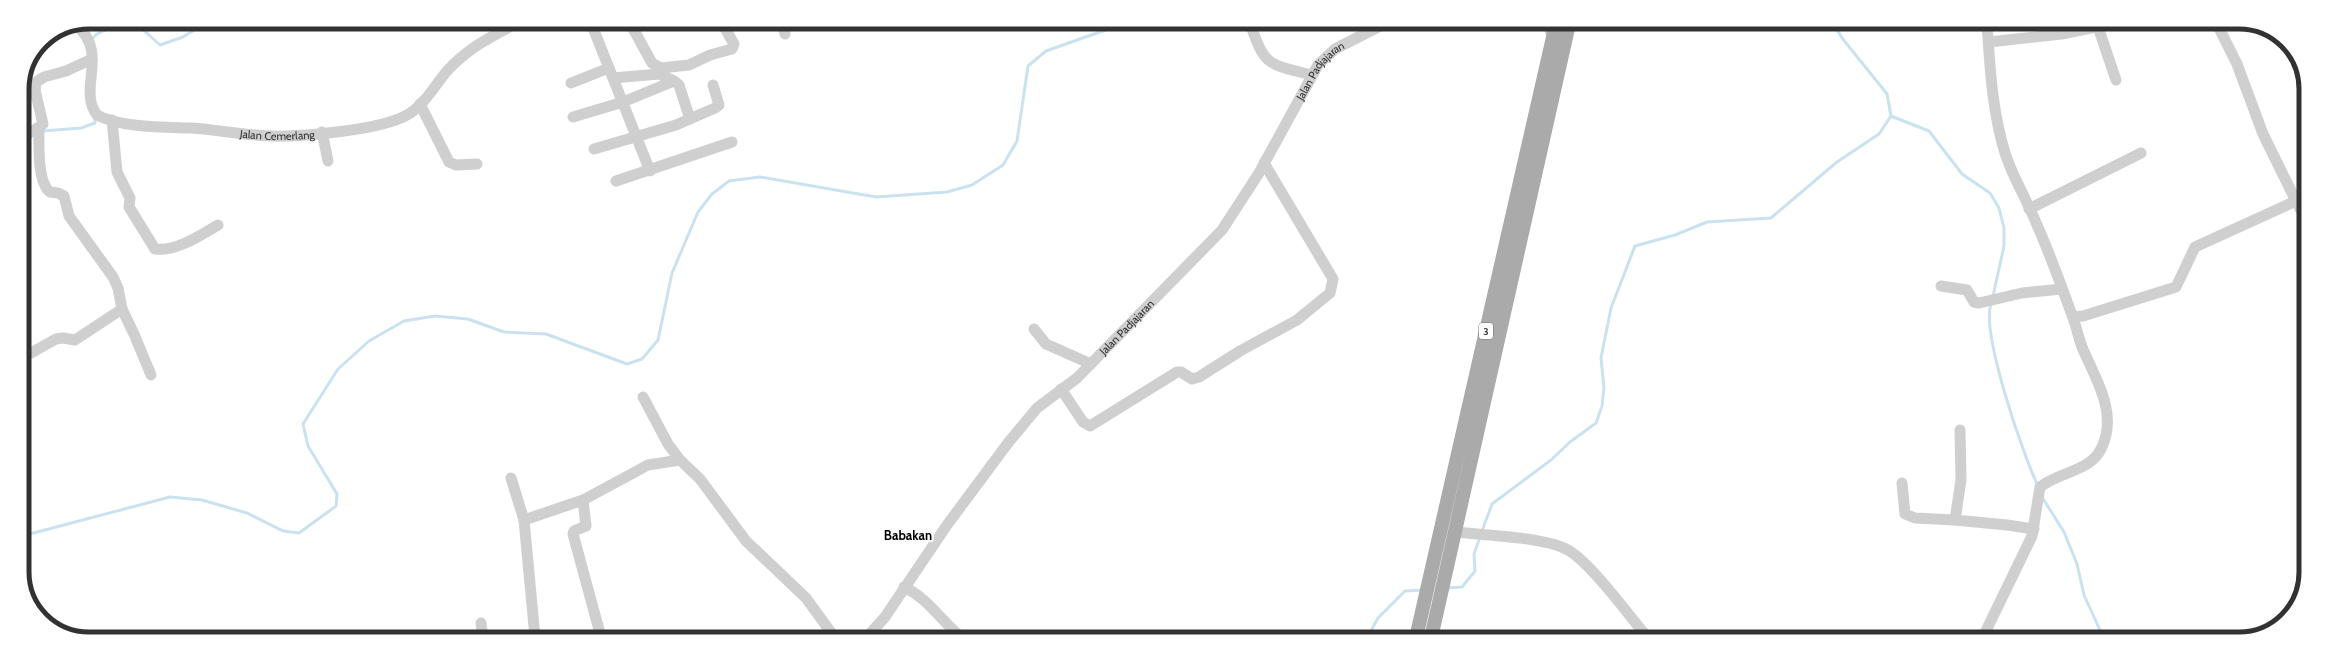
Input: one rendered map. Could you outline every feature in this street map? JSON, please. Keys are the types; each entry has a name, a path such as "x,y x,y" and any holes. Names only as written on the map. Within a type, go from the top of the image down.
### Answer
{"main road":[{"name":"3","path":"1432,632 1455,532 1547,96 1555,29"},
{"name":"3","path":"1417,632 1547,96 1567,29"}],"street":[{"name":"Jalan Cemerlang","path":"80,30 88,39 92,59 91,103 97,115 112,120 147,126 271,136 322,132 387,124 409,114 420,104 463,55 478,43 505,29"},
{"path":"596,29 611,73 650,171"},
{"path":"633,29 652,63 661,68 678,68 689,65 710,55 732,49 734,44 725,29"},
{"path":"784,29 785,34"},
{"path":"1252,29 1258,48 1264,58 1281,66 1312,75"},
{"name":"Jalan Padjajaran","path":"871,632 885,617 904,587 1008,443 1037,408 1077,378 1222,230 1264,163 1312,75 1325,56 1335,49 1374,29"},
{"path":"1549,29 1553,37"},
{"path":"1985,632 2034,529 2040,487 2059,475 2092,462 2103,446 2108,428 2106,408 2101,390 2082,346 2062,289 2014,177 2001,138 1995,107 1988,29"},
{"path":"1989,42 2062,34 2084,29"},
{"path":"2099,29 2116,80"},
{"path":"2220,29 2237,64 2263,134 2299,206"},
{"path":"29,134 43,124 35,90 36,82 44,77 66,71 92,59"},
{"path":"571,82 611,73 658,74 679,85 690,119"},
{"path":"573,117 623,102 674,82"},
{"path":"594,149 637,137 690,119 719,105 713,85"},
{"path":"420,104 449,162 456,165 477,164"},
{"path":"112,120 117,172 130,198 129,207 155,249 172,246 191,240 218,225"},
{"path":"39,128 40,167 45,186 50,192 58,193 64,196 69,216 113,277 118,288 122,310 151,375"},
{"path":"322,132 328,161"},
{"path":"616,181 650,171 732,142"},
{"path":"2029,209 2142,153"},
{"path":"1061,389 1082,422 1090,426 1177,372 1181,372 1192,379 1199,377 1240,351 1297,320 1330,293 1333,280 1264,163"},
{"path":"2073,317 2083,316 2176,287 2195,247 2296,201"},
{"path":"1941,286 1967,290 1974,302 1979,303 2022,293 2062,289"},
{"path":"29,354 56,339 63,338 75,340 122,310"},
{"path":"1034,329 1046,344 1090,364"},
{"path":"643,397 668,444 680,460 700,479 746,541 806,598 831,632"},
{"path":"1955,520 1961,480 1960,430"},
{"path":"524,520 584,500 648,465 680,460"},
{"path":"511,478 524,520 535,632"},
{"path":"1902,482 1905,514 1915,518 2007,524 2034,529"},
{"path":"584,500 586,526 573,533 599,632"},
{"path":"1455,532 1544,542 1566,548 1583,560 1643,632"},
{"path":"904,587 917,593 955,632"},
{"path":"481,622 482,632"}],"waterway":[{"path":"91,41 94,36 108,29"},
{"path":"142,29 160,45 183,37 196,29"},
{"path":"29,534 170,497 202,500 247,513 283,531 299,533 336,506 337,494 308,446 303,424 338,369 369,341 404,321 435,316 468,319 504,332 546,334 627,364 642,359 658,340 672,273 698,212 712,194 729,181 760,177 876,197 947,192 972,185 1003,165 1017,141 1028,66 1046,51 1108,29"},
{"path":"1482,531 1492,504 1551,460 1570,442 1596,423 1602,406 1604,388 1601,358 1611,308 1635,246 1675,235 1707,222 1771,218 1837,162 1879,134 1891,116 1887,94 1842,38 1837,29"},
{"path":"1891,116 1929,131 1962,174 1990,193 1999,208 2004,228 2004,246 1993,296"},
{"path":"42,131 81,128 95,123 95,118"},
{"path":"1991,304 1990,319 1992,340 2005,394 2023,449 2038,486"},
{"path":"2042,497 2064,532 2077,564 2084,595 2101,632"},
{"path":"1445,588 1462,587 1475,571 1474,554 1480,537"},
{"path":"1370,632 1378,618 1405,591 1424,590"}],"district":[{"name":"Babakan","path":"908,535"}]}
